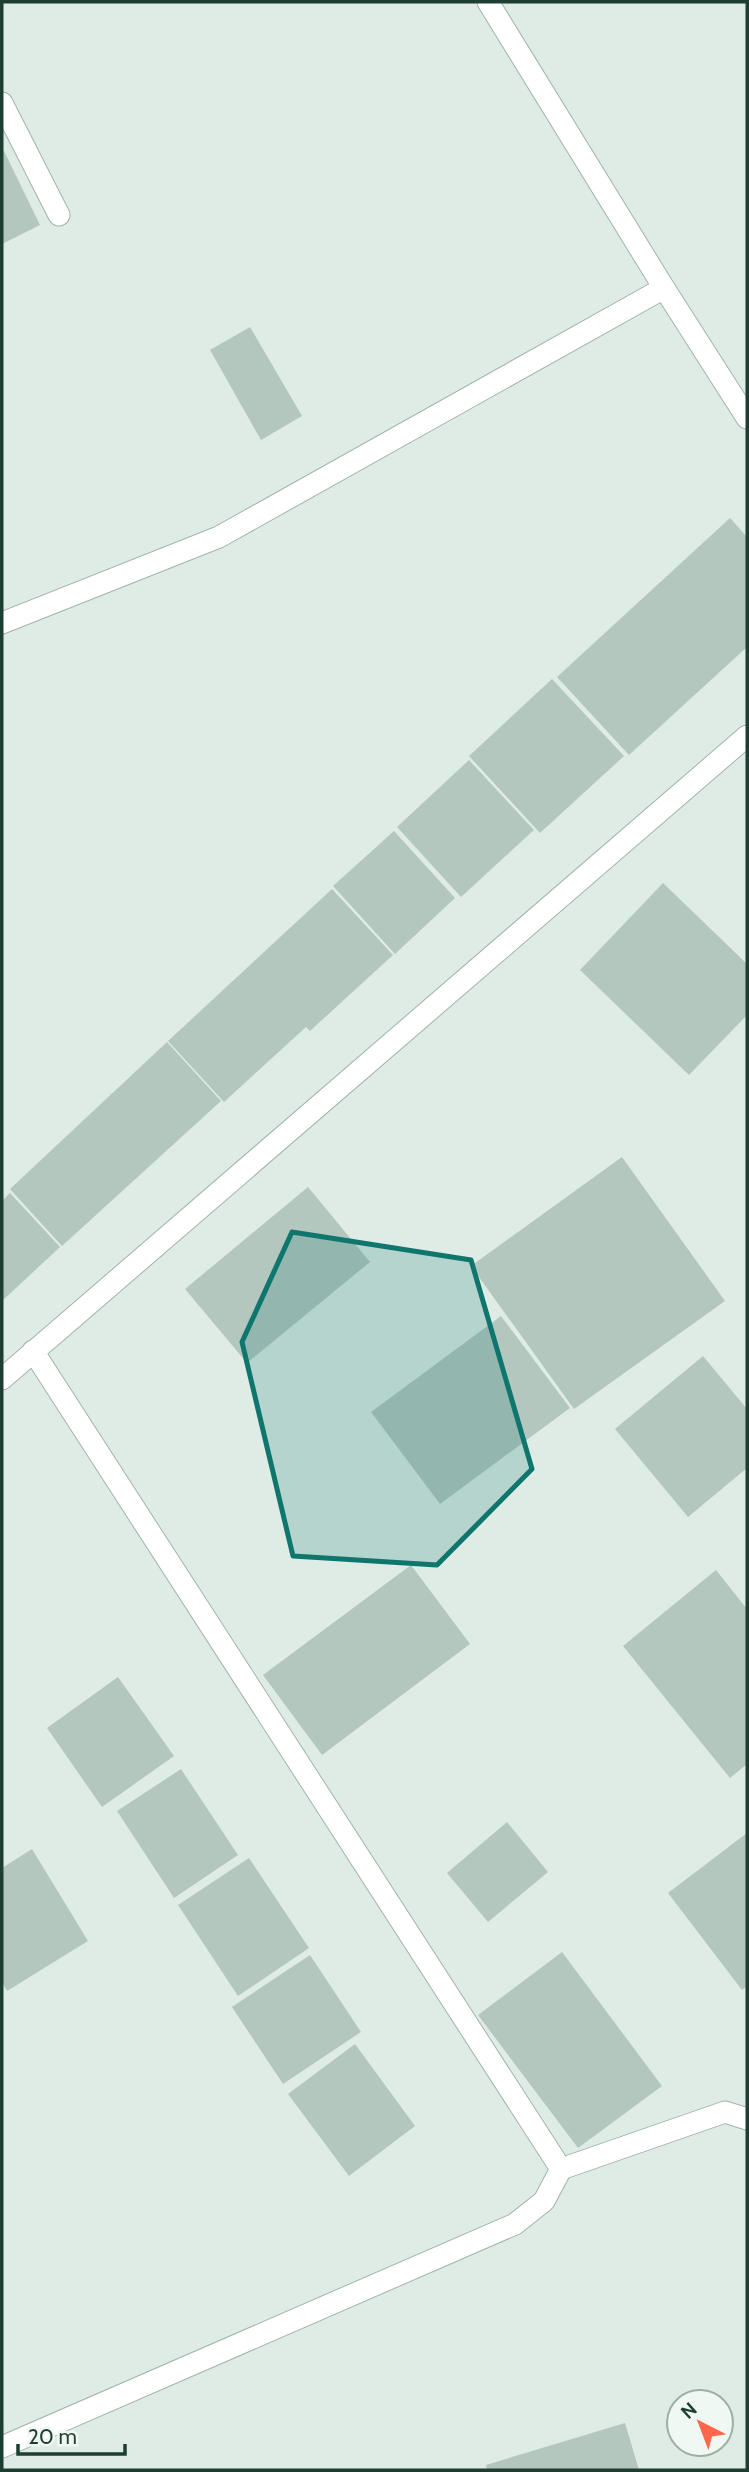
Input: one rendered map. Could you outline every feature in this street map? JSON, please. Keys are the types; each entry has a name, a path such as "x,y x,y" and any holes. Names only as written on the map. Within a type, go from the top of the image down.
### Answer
{"street":[{"path":"488,2 747,418"},
{"path":"2,103 59,215"},
{"path":"2,623 219,537 664,288"},
{"path":"2,1379 747,736"},
{"path":"33,1350 561,2169"},
{"path":"2,2447 515,2224 544,2201 561,2169 724,2112 747,2119"}],"highlighted area":[{"path":"292,1232 471,1260 532,1469 437,1565 293,1556 242,1342"}],"building":[{"path":"4,151 40,225 2,244 2,152"},
{"path":"250,327 302,416 261,440 210,350"},
{"path":"730,518 747,537 747,647 629,755 557,677"},
{"path":"552,679 624,756 540,833 469,756"},
{"path":"469,760 534,830 461,897 397,827"},
{"path":"394,831 455,898 395,954 333,886"},
{"path":"663,883 747,964 747,1015 689,1075 580,970"},
{"path":"332,889 393,955 310,1031 306,1027 224,1102 168,1041"},
{"path":"167,1042 221,1101 62,1246 10,1189"},
{"path":"622,1157 725,1301 574,1409 471,1266"},
{"path":"308,1187 370,1262 247,1363 185,1289"},
{"path":"10,1193 60,1247 2,1301 2,1201"},
{"path":"501,1316 570,1408 440,1504 371,1412"},
{"path":"703,1356 747,1409 747,1468 688,1517 615,1429"},
{"path":"411,1565 470,1644 322,1755 263,1675"},
{"path":"716,1570 747,1609 747,1764 730,1778 623,1646"},
{"path":"118,1677 174,1756 102,1807 47,1728"},
{"path":"181,1769 238,1855 174,1898 117,1811"},
{"path":"507,1822 548,1872 488,1922 447,1873"},
{"path":"747,1833 747,1986 742,1990 668,1893"},
{"path":"32,1849 88,1941 7,1991 2,1982 2,1868"},
{"path":"249,1858 309,1948 238,1996 178,1905"},
{"path":"562,1952 662,2086 578,2148 478,2015"},
{"path":"310,1955 361,2032 283,2084 232,2007"},
{"path":"355,2044 415,2126 349,2176 288,2094"},
{"path":"625,2423 639,2470 487,2470 486,2465"}]}
